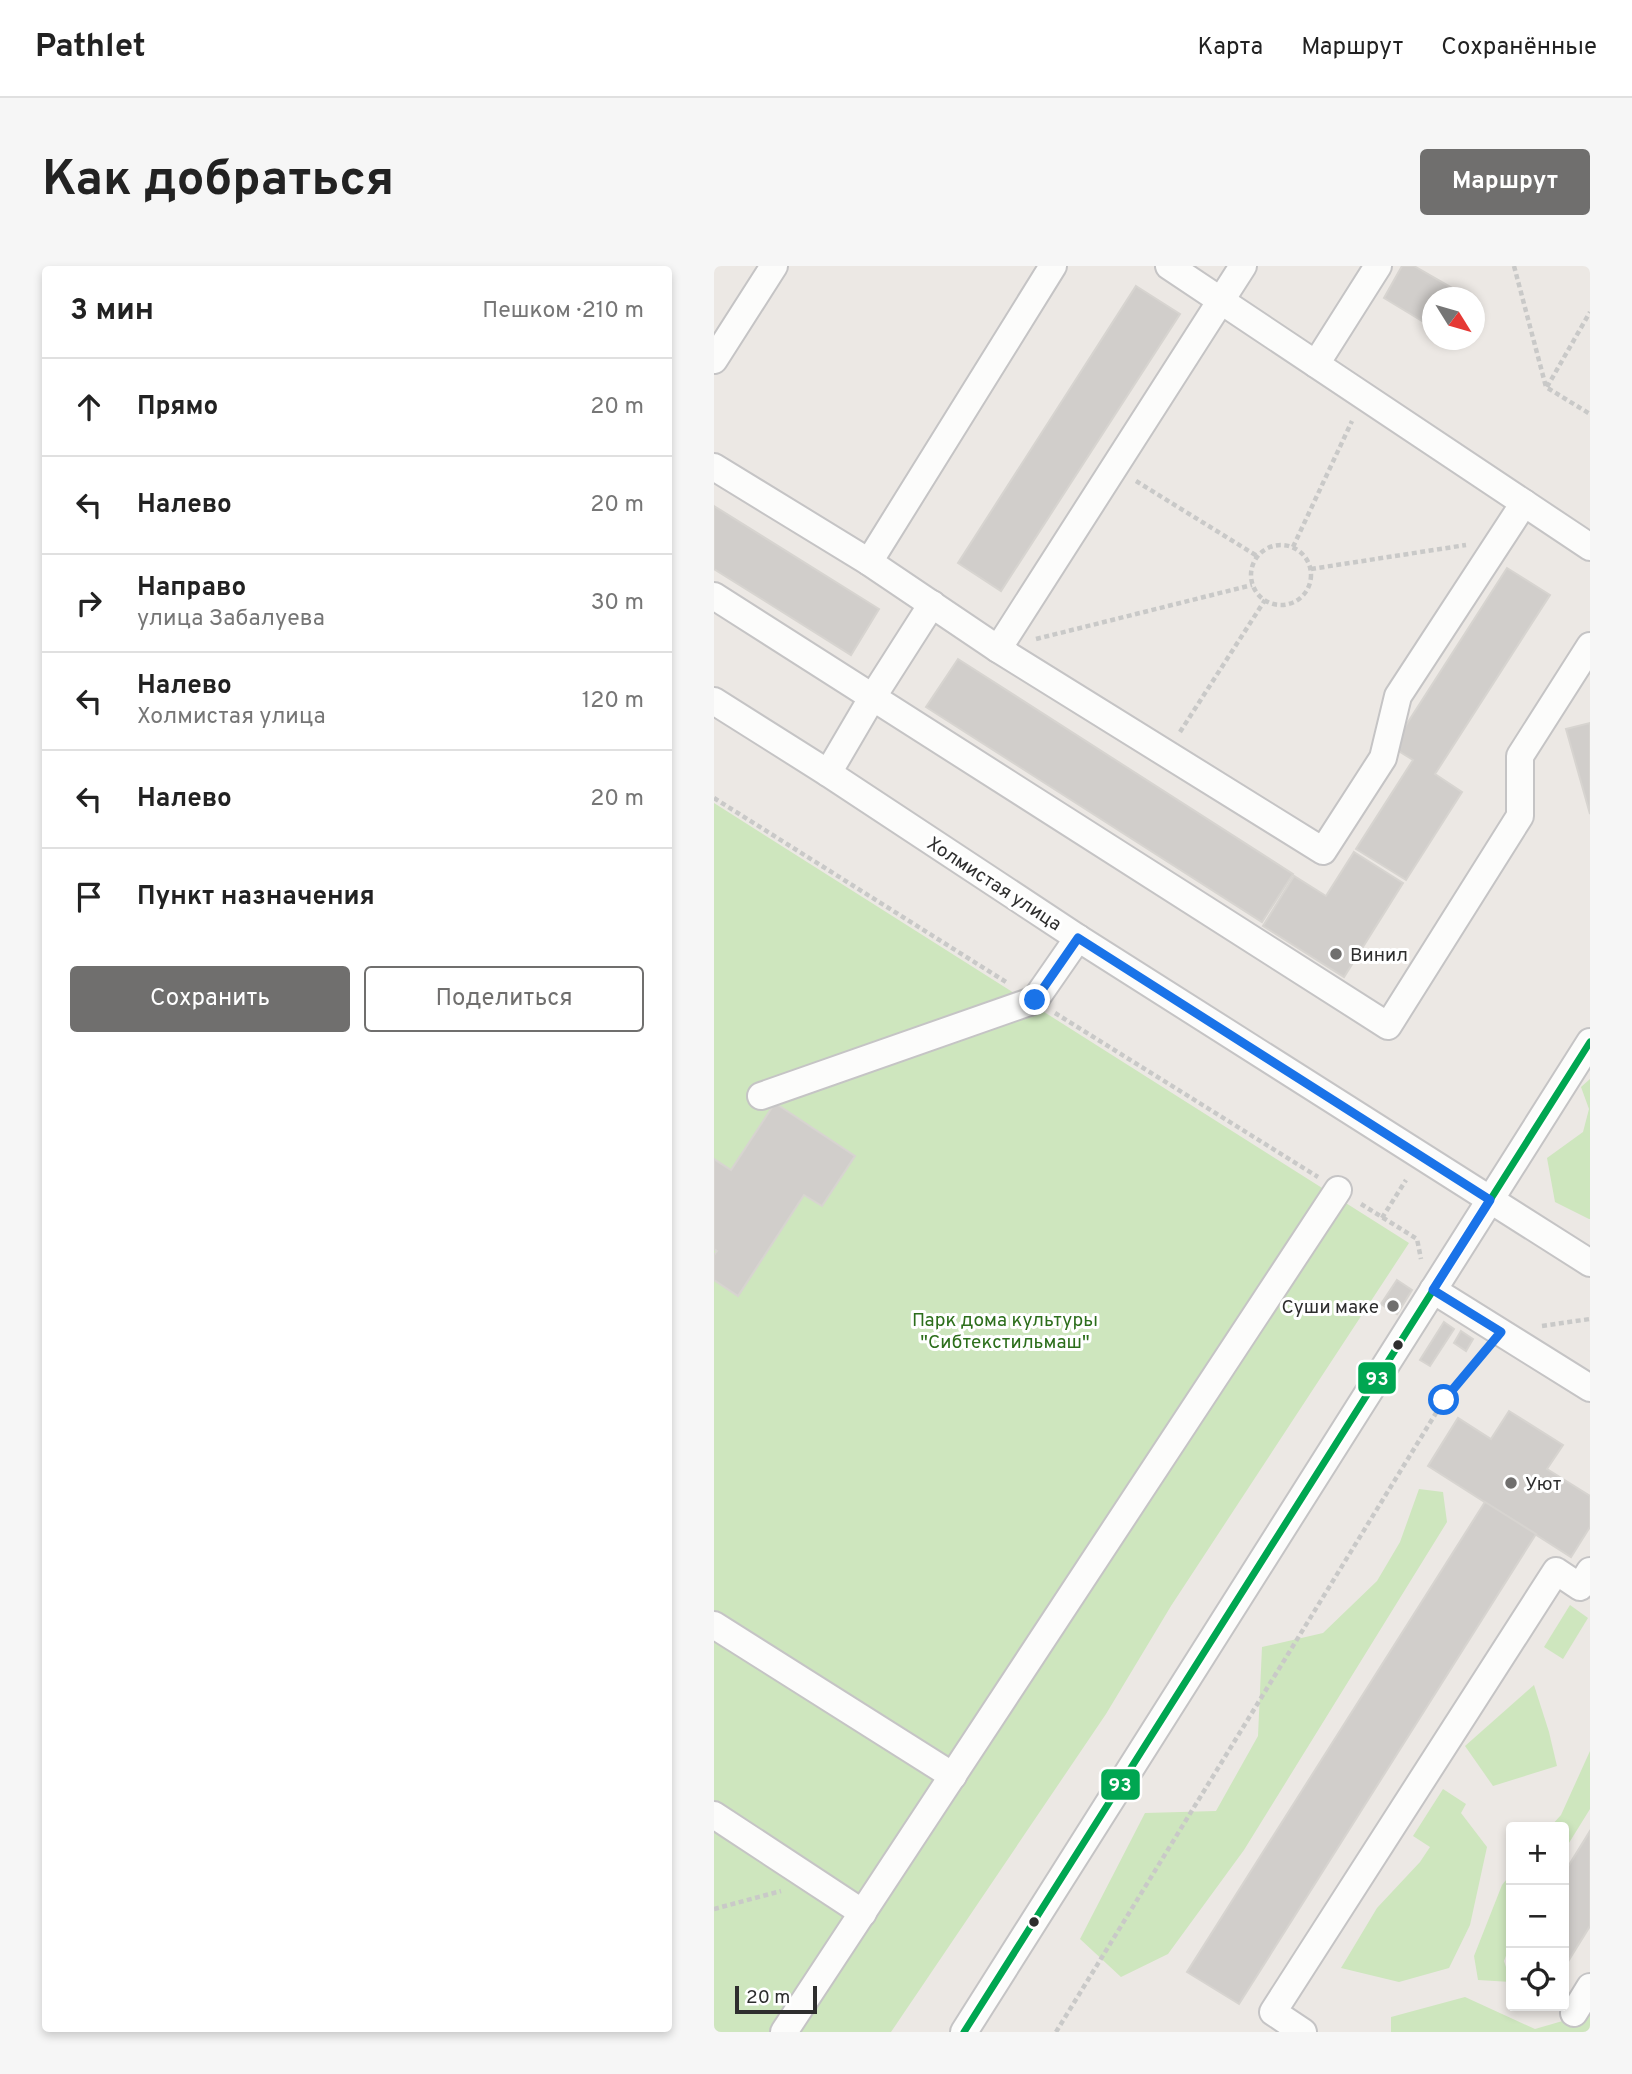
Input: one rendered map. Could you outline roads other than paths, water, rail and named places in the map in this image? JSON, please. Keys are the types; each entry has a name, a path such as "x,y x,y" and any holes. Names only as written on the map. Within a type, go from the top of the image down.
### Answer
{"street":[{"path":"714,360 774,266"},
{"path":"869,562 1053,266"},
{"path":"1169,266 1590,547"},
{"path":"998,649 1243,266"},
{"path":"1316,364 1378,266"},
{"path":"714,467 869,562 998,649 1323,850 1383,758 1398,696 1524,503"},
{"path":"714,596 1388,1026 1520,817 1520,757 1590,646"},
{"path":"828,773 932,604"},
{"name":"Холмистая улица","path":"714,701 1078,938 1590,1263"},
{"path":"761,1096 1035,1000 1078,938"},
{"path":"964,2032 1590,1042"},
{"path":"784,2032 1338,1190"},
{"path":"1433,1290 1590,1388"},
{"path":"1303,2032 1273,2012 1556,1571 1587,1584"},
{"path":"714,1625 953,1776"},
{"path":"714,1815 863,1913"},
{"path":"1574,2013 1590,1987"}],"place":[{"name":"Винил","path":"1336,954"},
{"name":"Суши маке","path":"1393,1306"},
{"name":"Уют","path":"1511,1483"}],"park label":[{"name":"Парк дома культуры \"Сибтекстильмаш\"","path":"1005,1330"}]}
